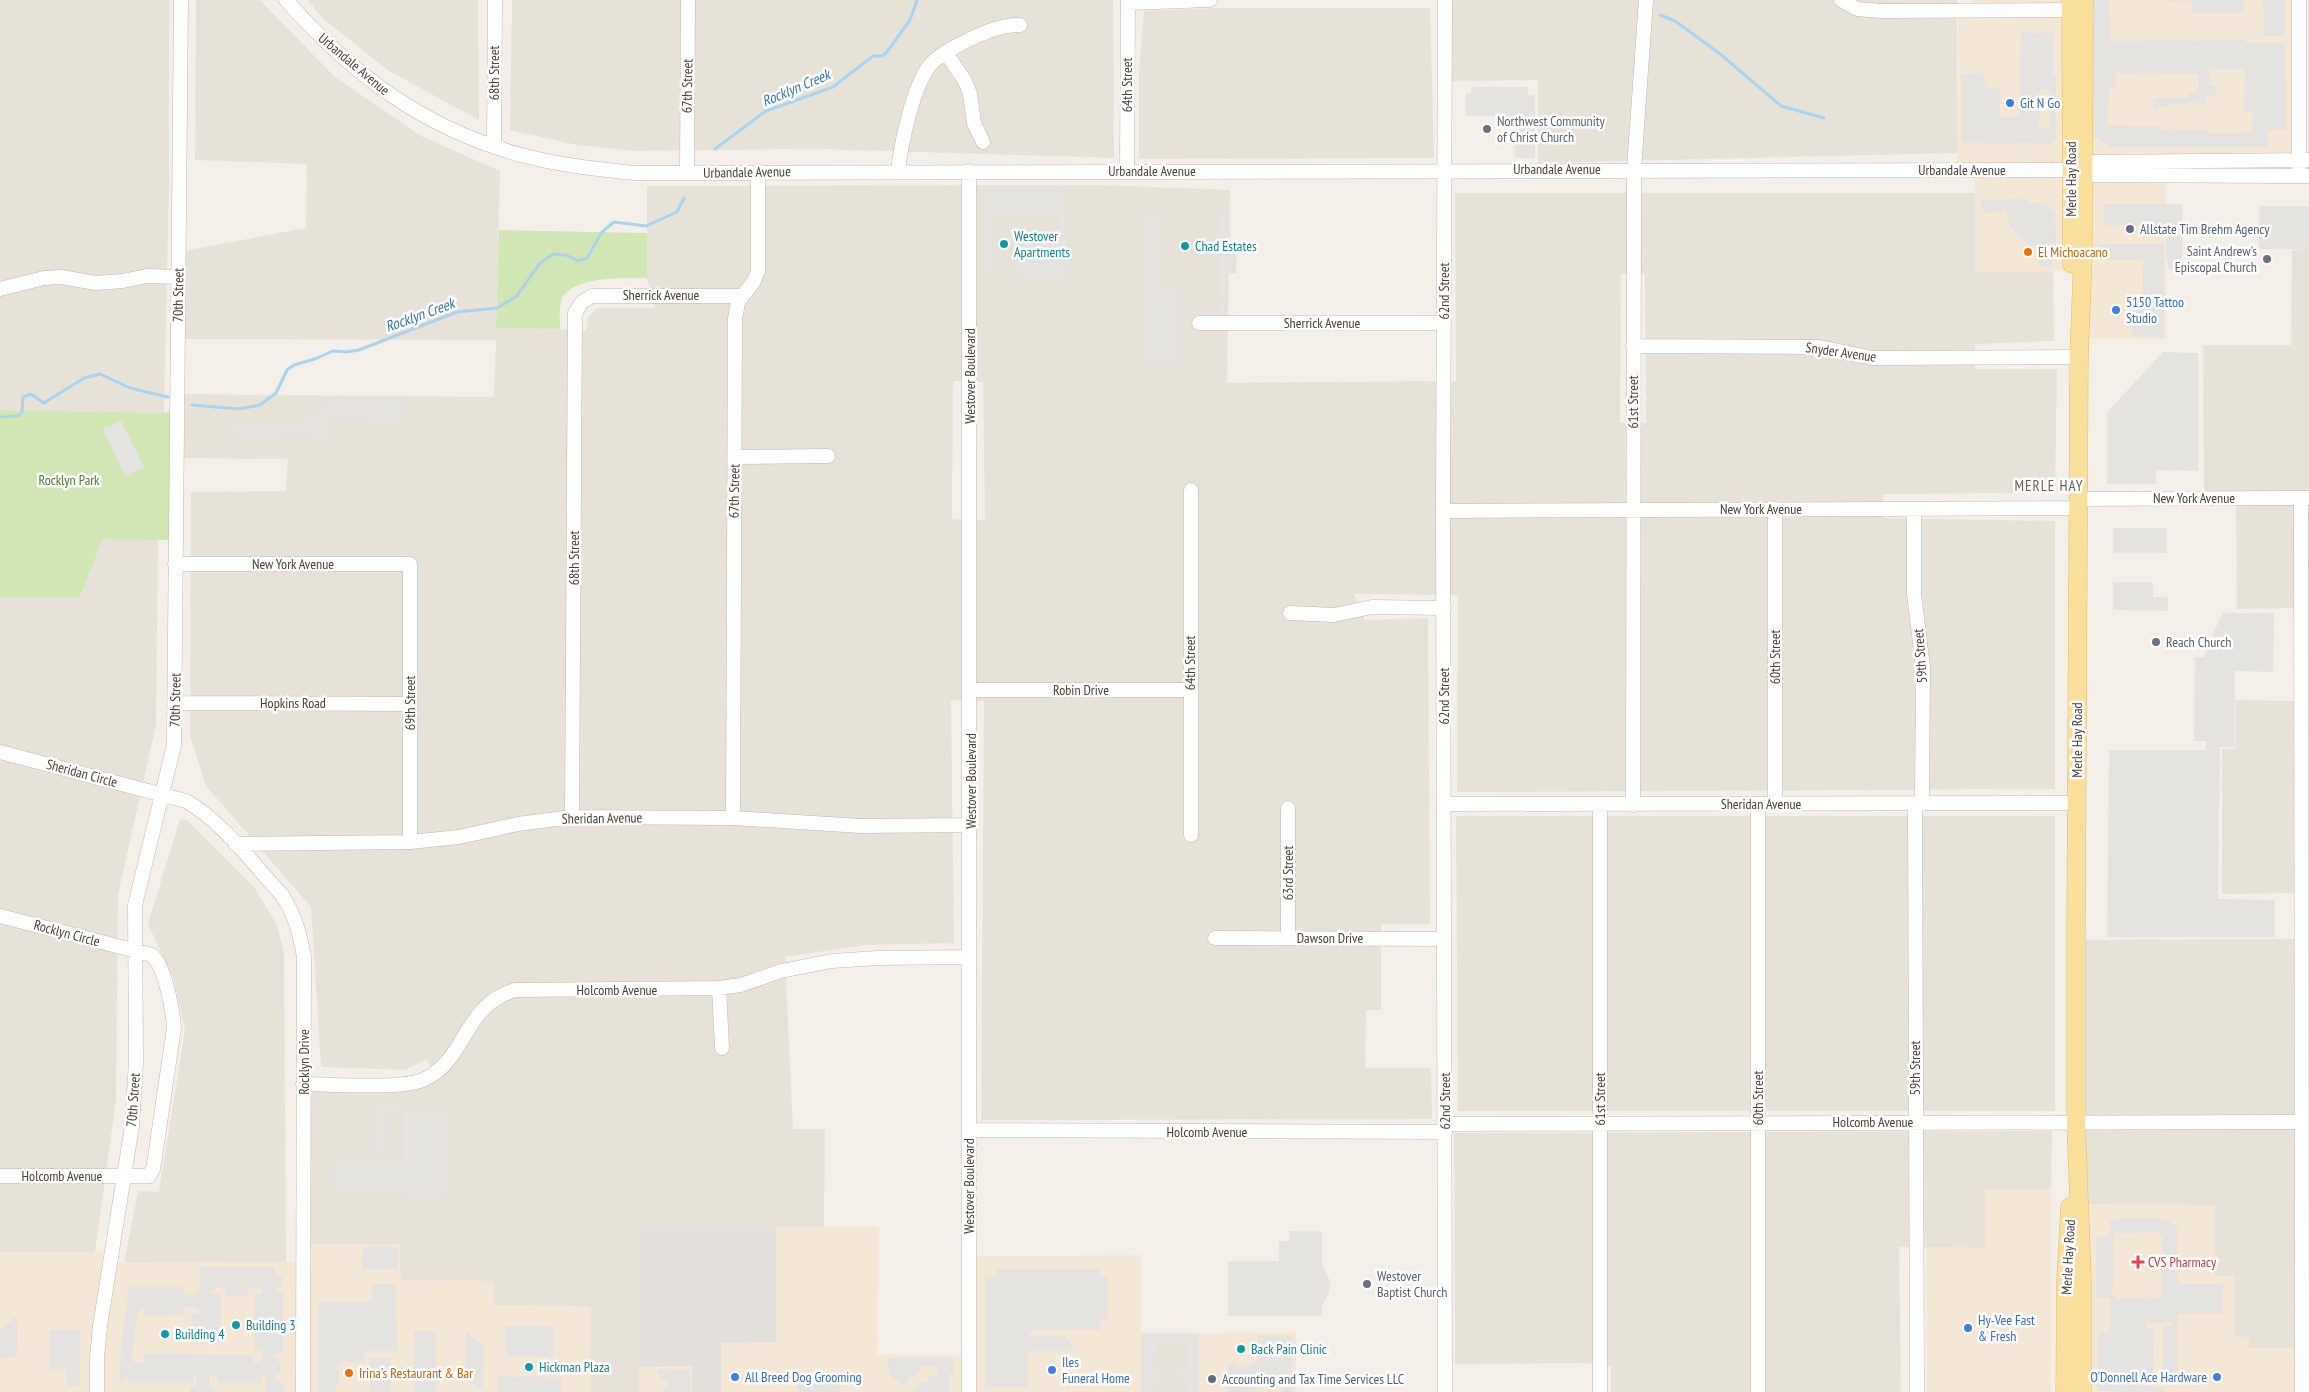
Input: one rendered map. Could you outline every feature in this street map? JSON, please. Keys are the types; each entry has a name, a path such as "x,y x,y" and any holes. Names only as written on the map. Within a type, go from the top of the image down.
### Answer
{"main road":[{"name":"Merle Hay Road","path":"2078,5 2079,169 2072,272 2079,357 2076,1122 2082,1278 2082,1392"},
{"name":"Merle Hay Road","path":"2065,1388 2066,1278 2076,1122"}],"street":[{"name":"70th Street","path":"97,1392 97,1358 100,1326 132,1126 136,1071 135,905 174,746 176,703 175,564 181,0"},
{"name":"Urbandale Avenue","path":"286,0 314,31 373,83 400,102 440,124 494,146 546,160 606,170 687,173 758,171 2079,169 2304,176"},
{"name":"68th Street","path":"494,0 494,146"},
{"name":"67th Street","path":"687,173 688,0"},
{"path":"1128,1 1210,0"},
{"name":"62nd Street","path":"1445,0 1443,511 1445,1392"},
{"name":"61st Street","path":"1634,805 1634,169 1646,0"},
{"path":"1841,0 1857,9 1865,5 2078,5"},
{"path":"2299,0 2304,176"},
{"name":"64th Street","path":"1127,171 1128,1"},
{"path":"898,171 900,153 917,86 932,64 946,53 984,33 999,27 1020,25"},
{"path":"946,53 965,81 970,94 974,123 983,142"},
{"name":"Urbandale Avenue","path":"2079,169 2304,160"},
{"name":"67th Street","path":"733,818 735,319 736,308 741,296 754,281 758,271 758,171"},
{"name":"Westover Boulevard","path":"969,171 971,690 969,1392"},
{"path":"0,289 44,278 61,276 96,283 123,281 147,276 178,277"},
{"name":"Sherrick Avenue","path":"582,302 592,296 605,295 741,296"},
{"name":"68th Street","path":"572,817 574,326 575,313 582,302"},
{"name":"Sherrick Avenue","path":"1199,323 1444,323"},
{"name":"Snyder Avenue","path":"1633,346 1820,347 1872,358 2079,357"},
{"path":"734,456 828,456"},
{"name":"64th Street","path":"1190,490 1190,835"},
{"path":"2302,1392 2301,1122 2305,498"},
{"name":"New York Avenue","path":"1443,511 1914,509 2305,498"},
{"name":"60th Street","path":"1775,509 1775,804"},
{"name":"59th Street","path":"1914,509 1914,594 1923,667 1918,804 1917,1392"},
{"name":"New York Avenue","path":"175,564 410,564"},
{"name":"69th Street","path":"410,564 410,842"},
{"path":"1290,614 1334,614 1372,607 1444,608"},
{"name":"Robin Drive","path":"971,690 1190,690"},
{"name":"Hopkins Road","path":"176,703 410,704"},
{"name":"Sheridan Circle","path":"0,752 163,794"},
{"name":"Rocklyn Drive","path":"163,794 186,801 201,810 282,895 299,928 304,957 303,1392"},
{"name":"Sheridan Avenue","path":"1445,804 2077,803"},
{"name":"60th Street","path":"1758,804 1758,1392"},
{"name":"61st Street","path":"1600,805 1600,1392"},
{"name":"63rd Street","path":"1288,808 1288,938"},
{"name":"Sheridan Avenue","path":"235,844 410,842 460,837 518,824 572,817 733,818 861,826 971,825"},
{"name":"Rocklyn Circle","path":"0,916 152,955 159,963 174,1019 153,1169 149,1176 123,1176"},
{"name":"Dawson Drive","path":"1215,938 1444,938"},
{"name":"Holcomb Avenue","path":"303,1084 412,1084 424,1080 434,1074 448,1061 486,1004 500,994 515,990 719,988 741,985 781,971 832,961 878,958 969,957"},
{"path":"719,988 722,1048"},
{"name":"Holcomb Avenue","path":"969,1130 1445,1128 1600,1123 2301,1122"},
{"name":"Holcomb Avenue","path":"0,1176 123,1176"}],"shaded area":[{"path":"0,0 169,0 169,181 164,413 0,410"},
{"path":"196,0 260,0 335,77 421,136 500,171 496,328 586,330 588,317 597,308 655,308 647,278 647,186 1103,185 1230,190 1227,383 1456,381 1455,193 1975,193 1975,272 2053,271 2054,341 1975,344 1975,369 2057,369 2055,493 1883,494 1883,518 2055,521 2055,789 1457,792 1458,595 1354,594 1365,620 1428,618 1430,924 1381,924 1381,1010 1366,1010 1365,1068 1431,1068 1432,1119 981,1120 984,701 951,700 954,943 865,945 785,957 793,1129 825,1129 824,1227 640,1227 639,1392 590,1392 591,1307 494,1305 494,1281 400,1280 400,1244 303,1244 303,1084 397,1085 434,1074 427,1059 405,1070 321,1067 311,907 206,786 190,736 191,492 286,491 288,459 176,458 177,394 494,397 496,340 178,339 179,252 306,228 307,164 195,160","holes":["1621,274 1645,274 1646,423 1620,423","953,381 983,382 985,520 952,519"]},
{"path":"308,0 478,0 479,120 389,71 322,18"},
{"path":"512,0 1113,0 1114,158 818,149 636,151 577,145 510,130"},
{"path":"1451,0 1957,0 1957,153 1538,163 1538,80 1450,81"},
{"path":"1971,0 2071,0 2072,271 1975,272 1975,171 1957,171 1958,11 1971,10"},
{"path":"2084,0 2299,0 2299,160 2084,162"},
{"path":"2091,0 2109,0 2110,41 2246,40 2246,43 2285,43 2286,130 2268,130 2268,147 2108,147 2099,138 2090,138","holes":["2209,69 2245,69 2244,112 2253,112 2252,131 2245,131 2245,133 2208,133 2207,130 2160,129 2159,126 2108,125 2109,88 2116,88 2116,73 2199,74 2198,92 2189,92 2189,98 2153,98 2153,110 2157,110 2157,107 2167,107 2168,104 2205,103 2205,96 2216,96 2216,86 2209,86"]},
{"path":"2165,0 2244,0 2244,13 2192,13 2191,1 2165,2"},
{"path":"2263,0 2285,0 2285,36 2264,36"},
{"path":"1219,8 1430,8 1434,158 1139,159 1139,68 1144,11"},
{"path":"2021,32 2053,33 2053,77 2056,77 2056,139 2050,144 1961,143 1961,74 1984,73 1985,88 2000,89 2000,117 2019,117","holes":["2040,89 2050,90 2049,128 2039,127"]},
{"path":"1471,87 1528,87 1528,95 1535,95 1535,158 1515,158 1515,116 1466,116 1466,93 1471,93"},
{"path":"2083,175 2166,175 2166,339 2080,339"},
{"path":"990,185 1061,185 1061,196 1066,196 1067,278 1016,276 1017,259 1055,252 1055,246 1012,247 1012,232 1059,230 1059,215 1046,213 994,213 995,272 984,272 984,196 990,196"},
{"path":"2026,199 2027,203 2047,203 2047,209 2055,209 2056,250 2050,268 2037,264 2043,249 2026,243 2010,227 2006,210 1984,214 1980,200"},
{"path":"2104,204 2182,204 2182,265 2174,265 2173,270 2169,270 2166,255 2166,225 2104,225"},
{"path":"2259,206 2309,206 2309,249 2259,249"},
{"path":"1219,209 1229,209 1230,240 1237,241 1236,273 1225,273 1225,323 1199,323 1199,309 1220,309 1218,288"},
{"path":"1145,212 1161,212 1160,291 1179,291 1179,364 1144,364"},
{"path":"2093,244 2164,244 2164,337 2132,336 2132,298 2142,298 2143,260 2093,260"},
{"path":"2309,249 2309,1327 2302,1327 2302,1348 2249,1348 2233,1337 2234,1277 2215,1276 2080,1204 2076,940 2301,939 2301,893 2222,894 2222,749 2236,748 2236,700 2295,701 2301,608 2237,609 2236,499 2204,498 2203,345 2291,345 2292,250"},
{"path":"2163,352 2198,353 2198,471 2156,470 2156,484 2107,484 2107,412"},
{"path":"403,400 403,421 336,420 336,412 331,413 326,422 332,425 328,438 323,439 322,442 318,442 318,436 233,437 232,427 301,425 327,402"},
{"path":"121,421 144,467 125,476 103,429"},
{"path":"2113,528 2166,528 2166,553 2113,553"},
{"path":"103,539 158,539 156,725 118,894 116,1100 95,1252 0,1252 0,597 80,597"},
{"path":"2113,582 2153,582 2153,597 2168,597 2168,611 2113,610"},
{"path":"2222,613 2274,613 2273,672 2235,671 2235,747 2220,747 2218,899 2275,900 2275,937 2107,937 2109,750 2206,750 2206,741 2194,741 2195,657 2204,657"},
{"path":"1456,816 2055,816 2055,1111 1458,1111"},
{"path":"180,819 187,820 254,887 277,925 284,953 286,1262 124,1263 138,1191 159,1192 185,1030 174,980 148,924"},
{"path":"373,1104 400,1104 400,1112 388,1112 388,1149 373,1149"},
{"path":"403,1112 448,1112 447,1197 402,1197 402,1189 333,1189 333,1159 402,1160"},
{"path":"2052,1131 2051,1189 1985,1189 1986,1248 1899,1247 1901,1392 1611,1392 1611,1366 1587,1363 1455,1364 1454,1133"},
{"path":"1985,1189 2051,1189 2051,1392 1927,1392 1926,1247 1986,1248"},
{"path":"2080,1204 2215,1205 2215,1276 2234,1276 2234,1336 2249,1337 2249,1348 2301,1348 2302,1327 2309,1327 2309,1392 2082,1392"},
{"path":"2123,1218 2163,1218 2176,1225 2178,1232 2178,1284 2223,1284 2222,1314 2178,1314 2178,1377 2163,1377 2163,1326 2172,1326 2172,1322 2146,1323 2146,1328 2154,1329 2153,1375 2141,1375 2141,1386 2164,1387 2164,1392 2098,1391 2098,1332 2110,1332 2110,1298 2096,1298 2096,1237 2110,1236 2110,1220","holes":["2157,1232 2162,1238 2161,1297 2124,1298 2117,1300 2111,1293 2111,1287 2114,1287 2114,1233"]},
{"path":"640,1227 776,1227 776,1342 721,1343 721,1392 692,1392 692,1366 639,1367"},
{"path":"776,1227 879,1227 877,1354 969,1356 969,1256 1141,1255 1141,1392 721,1392 721,1343 776,1342"},
{"path":"1290,1231 1322,1231 1322,1264 1330,1281 1329,1293 1322,1306 1322,1316 1228,1316 1228,1261 1279,1261 1279,1241 1290,1241"},
{"path":"303,1244 400,1244 401,1280 494,1281 494,1305 591,1307 590,1392 0,1392 0,1252 111,1252 110,1263 303,1262"},
{"path":"363,1247 398,1247 398,1269 362,1269"},
{"path":"200,1267 274,1267 275,1275 282,1276 282,1288 274,1289 275,1292 283,1291 283,1353 275,1353 274,1356 280,1364 280,1374 277,1374 276,1379 278,1382 284,1383 284,1392 265,1392 266,1377 264,1375 261,1376 261,1383 218,1383 216,1375 210,1376 209,1388 217,1389 217,1392 190,1392 190,1387 198,1386 196,1375 193,1376 193,1383 128,1383 127,1375 125,1380 120,1381 121,1348 129,1287 183,1287 184,1295 195,1295 200,1289","holes":["217,1287 225,1288 226,1296 247,1296 248,1288 262,1288 262,1294 254,1294 255,1351 262,1351 262,1363 254,1363 253,1355 145,1354 143,1363 133,1361 132,1353 138,1312 142,1307 145,1309 145,1316 184,1315 184,1307 196,1307 201,1313 192,1315 193,1340 200,1341 202,1344 221,1343 221,1294 214,1294 211,1291"]},
{"path":"997,1269 1099,1269 1099,1276 1108,1276 1108,1320 1100,1320 1100,1330 1029,1330 1029,1336 1065,1336 1073,1346 1073,1351 1028,1351 1028,1387 985,1387 985,1277 997,1277"},
{"path":"372,1284 396,1284 397,1351 365,1351 364,1362 339,1362 339,1383 336,1384 336,1392 318,1392 318,1302 372,1302"},
{"path":"14,1318 18,1318 17,1357 0,1358 0,1331"},
{"path":"506,1326 553,1326 553,1357 506,1356"},
{"path":"50,1330 80,1330 80,1386 67,1386 67,1369 50,1369"},
{"path":"414,1331 436,1331 436,1392 414,1392"},
{"path":"466,1332 484,1346 483,1391 465,1379"},
{"path":"1296,1332 1296,1392 1199,1392 1199,1333"},
{"path":"1141,1333 1199,1333 1199,1392 1141,1392"},
{"path":"1141,1333 1199,1333 1199,1392 1186,1392 1186,1381 1177,1381 1177,1369 1186,1369 1186,1341 1157,1341 1156,1369 1164,1369 1164,1381 1156,1381 1156,1392 1136,1392 1141,1391"},
{"path":"1257,1335 1292,1335 1292,1392 1283,1392 1283,1378 1275,1378 1275,1381 1256,1381 1256,1392 1227,1392 1228,1361 1242,1368 1257,1361"},
{"path":"370,1358 390,1358 391,1392 370,1392"},
{"path":"888,1358 954,1358 954,1374 949,1374 949,1392 915,1392 921,1381 928,1384 929,1376 937,1375 937,1365 921,1367 915,1377 911,1375 906,1385 889,1376"},
{"path":"692,1366 692,1392 639,1392 639,1367"},
{"path":"659,1369 690,1370 690,1392 661,1392 668,1384 656,1372"},
{"path":"497,1376 561,1377 561,1392 497,1392"},
{"path":"798,1380 840,1380 840,1392 798,1392"}],"green space":[{"path":"499,230 647,233 647,278 613,278 574,287 566,293 561,302 560,329 496,328"},
{"name":"Rocklyn Park","path":"177,409 176,540 103,539 80,597 0,597 0,410 164,413"}],"waterway":[{"name":"Rocklyn Creek","path":"715,149 766,111 833,87 873,56 882,56 910,20 917,0"},
{"path":"1660,15 1675,21 1719,53 1781,106 1824,118"},
{"name":"Rocklyn Creek","path":"192,405 239,409 260,405 276,393 287,370 294,365 333,351 359,350 457,312 497,308 517,296 539,264 553,254 566,255 578,261 587,258 602,232 614,222 646,226 677,212 684,198"},
{"name":"Rocklyn Creek","path":"0,417 18,416 22,412 23,397 31,394 44,403 84,378 100,374 130,388 168,397"}],"place":[{"name":"Git N Go","path":"2010,103"},
{"name":"Northwest Community of Christ Church","path":"1487,129"},
{"name":"Allstate Tim Brehm Agency","path":"2130,229"},
{"name":"Westover Apartments","path":"1004,244"},
{"name":"Chad Estates","path":"1185,246"},
{"name":"El Michoacano","path":"2028,252"},
{"name":"Saint Andrew's Episcopal Church","path":"2267,259"},
{"name":"5150 Tattoo Studio","path":"2116,310"},
{"name":"Reach Church","path":"2156,642"},
{"name":"CVS Pharmacy","path":"2138,1262"},
{"name":"Westover Baptist Church","path":"1367,1284"},
{"name":"Building 3","path":"236,1325"},
{"name":"Hy-Vee Fast & Fresh","path":"1968,1328"},
{"name":"Building 4","path":"165,1334"},
{"name":"Back Pain Clinic","path":"1241,1349"},
{"name":"Hickman Plaza","path":"529,1367"},
{"name":"Iles Funeral Home","path":"1052,1370"},
{"name":"Irina's Restaurant & Bar","path":"349,1373"},
{"name":"All Breed Dog Grooming","path":"735,1377"},
{"name":"O'Donnell Ace Hardware","path":"2217,1377"},
{"name":"Accounting and Tax Time Services LLC","path":"1212,1379"}],"district":[{"name":"MERLE HAY","path":"2049,486"}]}
